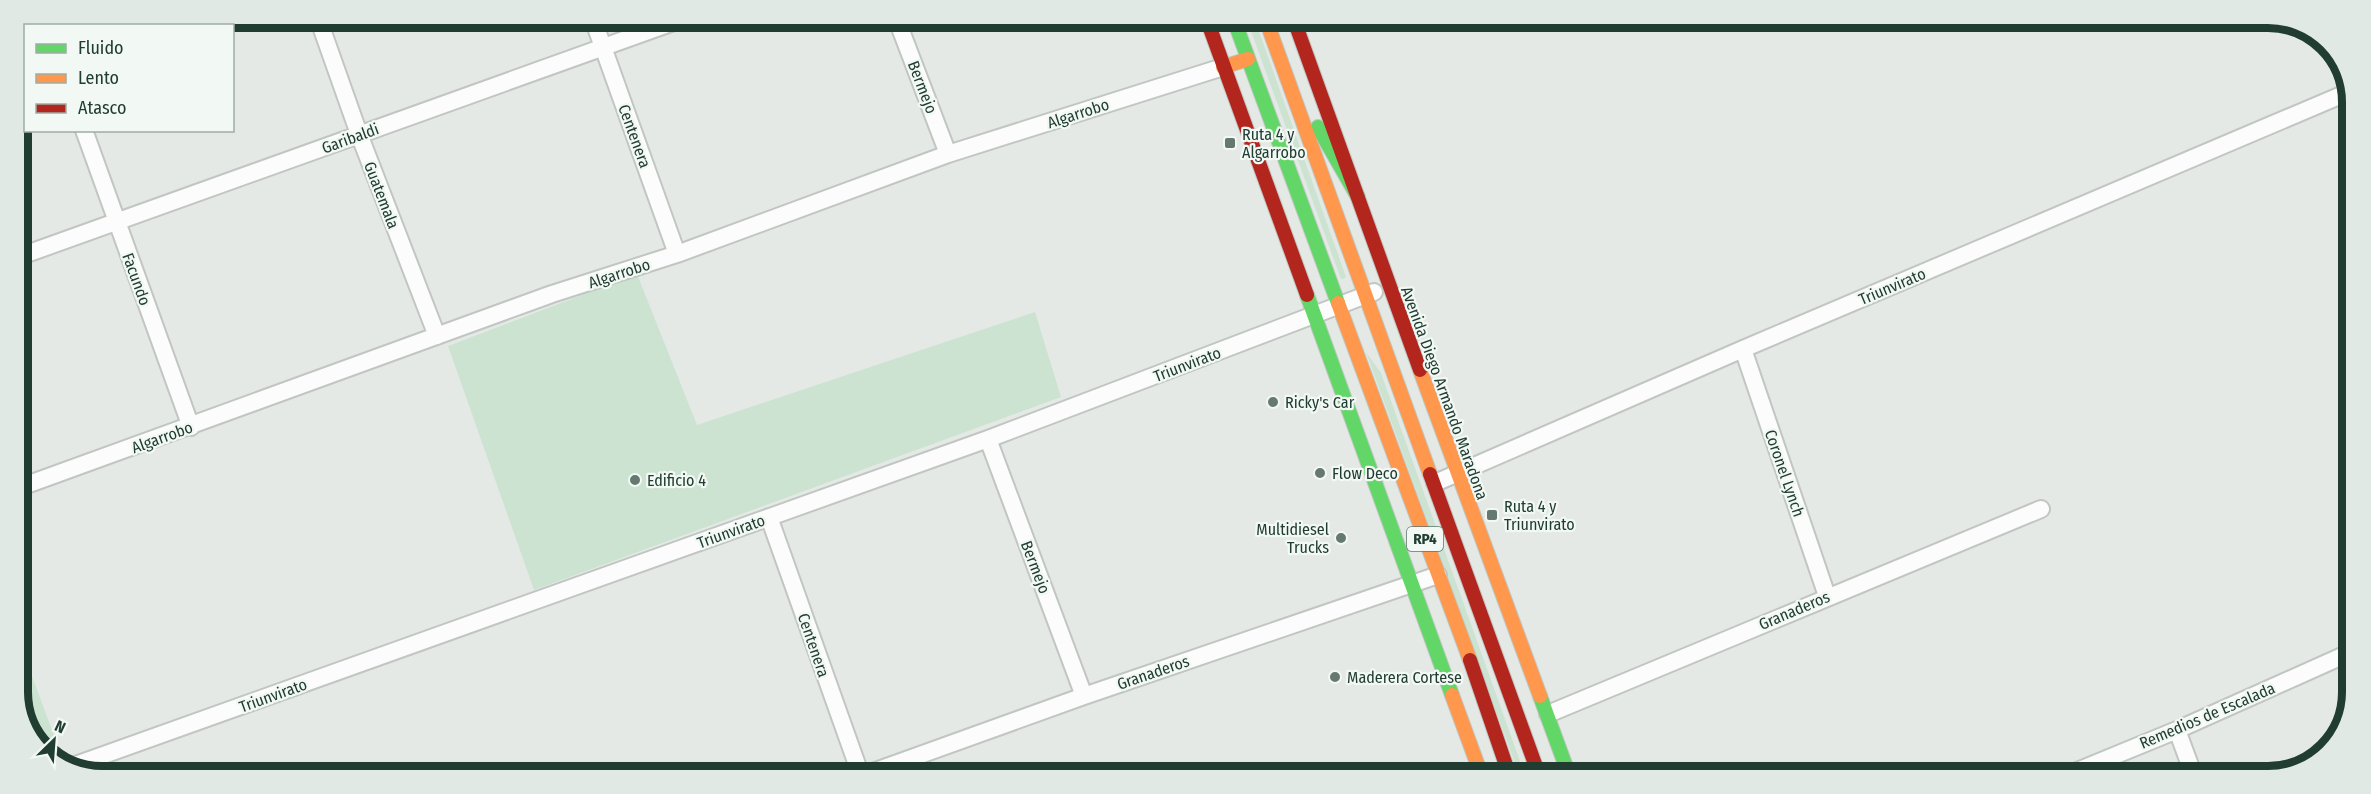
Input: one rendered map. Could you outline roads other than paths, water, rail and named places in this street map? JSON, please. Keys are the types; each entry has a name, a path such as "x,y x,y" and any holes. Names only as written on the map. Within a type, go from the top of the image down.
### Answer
{"main road":[{"path":"1210,28 1478,766"},
{"name":"RP4","path":"1237,28 1468,655 1506,766"},
{"name":"RP4","path":"1269,28 1536,766"},
{"name":"Avenida Diego Armando Maradona","path":"1297,28 1457,474 1566,766"},
{"path":"1223,67 1248,59"},
{"path":"1282,64 1358,197"},
{"path":"1423,534 1450,525"},
{"path":"1468,655 1492,766"}],"street":[{"name":"Guatemala","path":"322,28 359,134 437,336"},
{"name":"Centenera","path":"596,28 677,254"},
{"name":"Garibaldi","path":"28,253 656,28"},
{"name":"Bermejo","path":"900,28 948,154"},
{"name":"Algarrobo","path":"29,484 552,294 677,254 948,154 1223,67"},
{"name":"Triunvirato","path":"1435,483 1743,349 2342,95"},
{"name":"Facundo","path":"85,132 191,427"},
{"name":"Triunvirato","path":"87,764 988,439 1389,286"},
{"name":"Coronel Lynch","path":"1743,349 1827,596"},
{"name":"Bermejo","path":"988,439 1084,696"},
{"name":"Granaderos","path":"1548,714 1827,596 2042,509"},
{"name":"Centenera","path":"769,517 858,766"},
{"name":"Granaderos","path":"889,766 1084,696 1438,575"},
{"name":"Remedios de Escalada","path":"2089,766 2177,730 2342,656"},
{"path":"2177,730 2190,766"}],"place":[{"name":"Ruta 4 y Algarrobo","path":"1230,143"},
{"name":"Ricky's Car","path":"1273,402"},
{"name":"Flow Deco","path":"1320,473"},
{"name":"Edificio 4","path":"635,480"},
{"name":"Ruta 4 y Triunvirato","path":"1492,515"},
{"name":"Multidiesel Trucks","path":"1341,538"},
{"name":"Maderera Cortese","path":"1335,677"}]}
